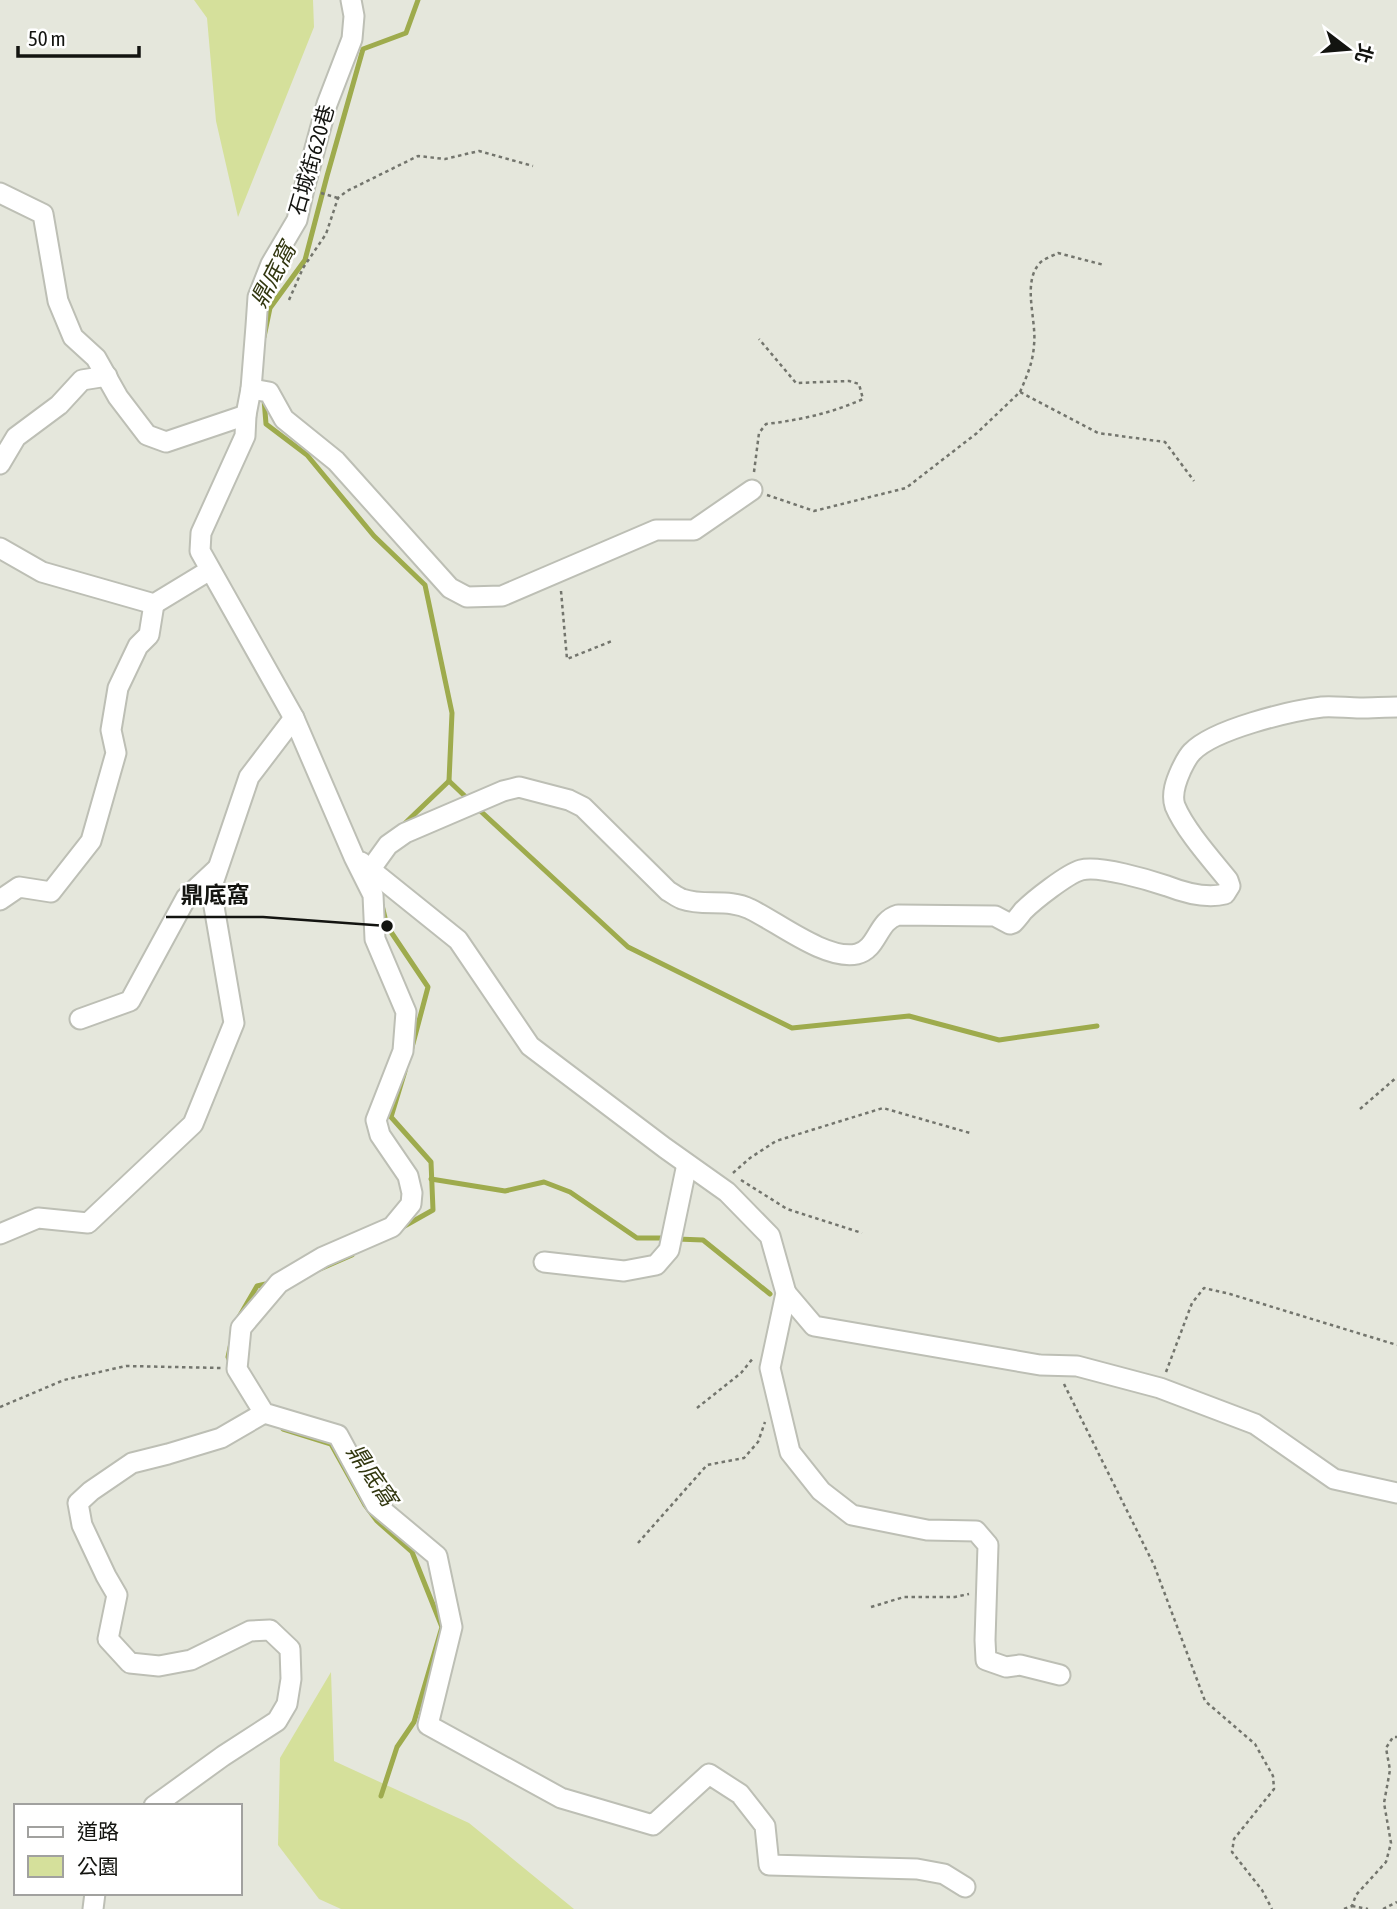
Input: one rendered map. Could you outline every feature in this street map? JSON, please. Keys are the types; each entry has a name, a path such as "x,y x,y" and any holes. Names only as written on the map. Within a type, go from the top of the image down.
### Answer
{"street":[{"name":"石城街620巷","path":"237,1369 241,1328 279,1283 323,1257 392,1227 411,1204 412,1194 408,1176 380,1135 376,1120 403,1051 406,1012 375,939 373,895 354,858 290,710 200,551 201,533 245,436 258,298 271,264 297,220 327,104 352,39 355,16 351,0"},
{"path":"0,193 43,215 58,301 73,337 96,358 118,397 147,435 166,442 246,415"},
{"path":"0,464 16,437 59,405 82,380 107,376"},
{"path":"251,389 270,392 284,419 336,461 450,588 467,597 502,596 656,530 694,530 752,490"},
{"path":"0,548 42,572 154,604 210,570"},
{"path":"0,900 19,887 51,892 91,841 116,753 111,730 118,688 138,646 149,635 154,604"},
{"path":"370,870 388,845 405,833 503,791 519,788 569,800 583,807 668,891 682,899 750,908 799,938 830,950 856,955 871,946 885,922 898,915 995,916 1013,923 1022,912 1065,878 1081,870 1140,877 1179,891 1214,897 1225,894 1230,886 1228,880 1195,839 1175,805 1175,786 1190,754 1220,733 1292,712 1324,707 1397,707"},
{"path":"0,1234 38,1218 88,1223 193,1124 234,1023 211,889 249,777 290,710"},
{"path":"354,858 458,940 530,1046 727,1192 770,1236 786,1293 814,1326 1040,1365 1077,1366 1160,1388 1255,1424 1334,1479 1397,1493"},
{"path":"80,1019 130,1001 186,898 218,868"},
{"path":"544,1262 624,1271 656,1265 669,1250 687,1164"},
{"path":"786,1293 770,1368 790,1452 821,1491 852,1515 927,1530 976,1531 988,1545 986,1660 1006,1667 1020,1665 1060,1675"},
{"path":"237,1369 264,1413 338,1435 376,1505 437,1556 452,1627 428,1725 561,1798 653,1825 709,1774 740,1794 765,1826 769,1865 917,1869 944,1874 965,1886"},
{"path":"157,1804 277,1721 287,1704 291,1679 290,1648 270,1630 250,1631 191,1660 159,1666 130,1664 108,1639 117,1595 82,1525 78,1503 90,1491 132,1463 221,1437 264,1413"}],"path":[{"path":"289,300 303,268 326,234 338,198 347,191 418,156 445,159 479,151 533,166"},
{"path":"759,339 796,383 849,380 859,384 863,398 839,410 766,424 759,433 752,490 814,511 906,488 977,433 1020,392 1031,366 1035,341 1032,277 1040,262 1058,253 1104,265"},
{"path":"1020,392 1098,433 1165,442 1194,481"},
{"path":"560,571 567,659 612,641"},
{"path":"1360,1109 1397,1077"},
{"path":"862,1233 787,1209 732,1175 750,1158 775,1141 883,1108 970,1133"},
{"path":"1160,1388 1192,1303 1204,1288 1397,1345"},
{"path":"697,1408 741,1373 755,1355 772,1356"},
{"path":"1054,1365 1154,1565 1205,1701 1255,1744 1273,1776 1274,1788 1234,1839 1232,1852 1262,1890 1272,1909"},
{"path":"0,1407 64,1380 126,1366 237,1369"},
{"path":"638,1543 707,1465 744,1458 758,1442 766,1416"},
{"path":"872,1607 904,1597 955,1597 986,1590"},
{"path":"1352,1906 1356,1895 1386,1863 1391,1843 1384,1802 1390,1770 1386,1748 1393,1737 1397,1737"},
{"path":"1383,1909 1397,1902"},
{"path":"1344,1909 1352,1906 1368,1909"}],"green space":[{"path":"194,0 313,0 314,27 238,217 216,121 207,18"},
{"path":"331,1672 334,1761 469,1823 574,1909 341,1909 319,1899 278,1845 280,1758"}],"waterway":[{"name":"鼎底窩","path":"264,337 270,308 305,260 363,49 406,33 418,0"},
{"name":"鼎底窩","path":"264,399 266,424 307,455 374,536 425,585 452,713 449,781 400,828"},
{"path":"449,781 468,799"},
{"path":"475,806 628,947 792,1028 909,1016 999,1040 1097,1026"},
{"name":"鼎底窩","path":"382,905 387,926 428,987 411,1051"},
{"name":"鼎底窩","path":"401,1228 433,1210 431,1162 391,1117 405,1071"},
{"path":"431,1179 505,1191 544,1182 570,1192 637,1238 667,1238"},
{"path":"677,1239 703,1240 770,1294"},
{"name":"鼎底窩","path":"320,1269 352,1255"},
{"name":"鼎底窩","path":"239,1317 257,1286 270,1283"},
{"name":"鼎底窩","path":"231,1343 228,1357 231,1364"},
{"name":"鼎底窩","path":"283,1429 331,1444 365,1505 377,1521 412,1552 442,1627 414,1722 397,1747 381,1796"}],"place":[{"name":"鼎底窩","path":"387,926"}]}
